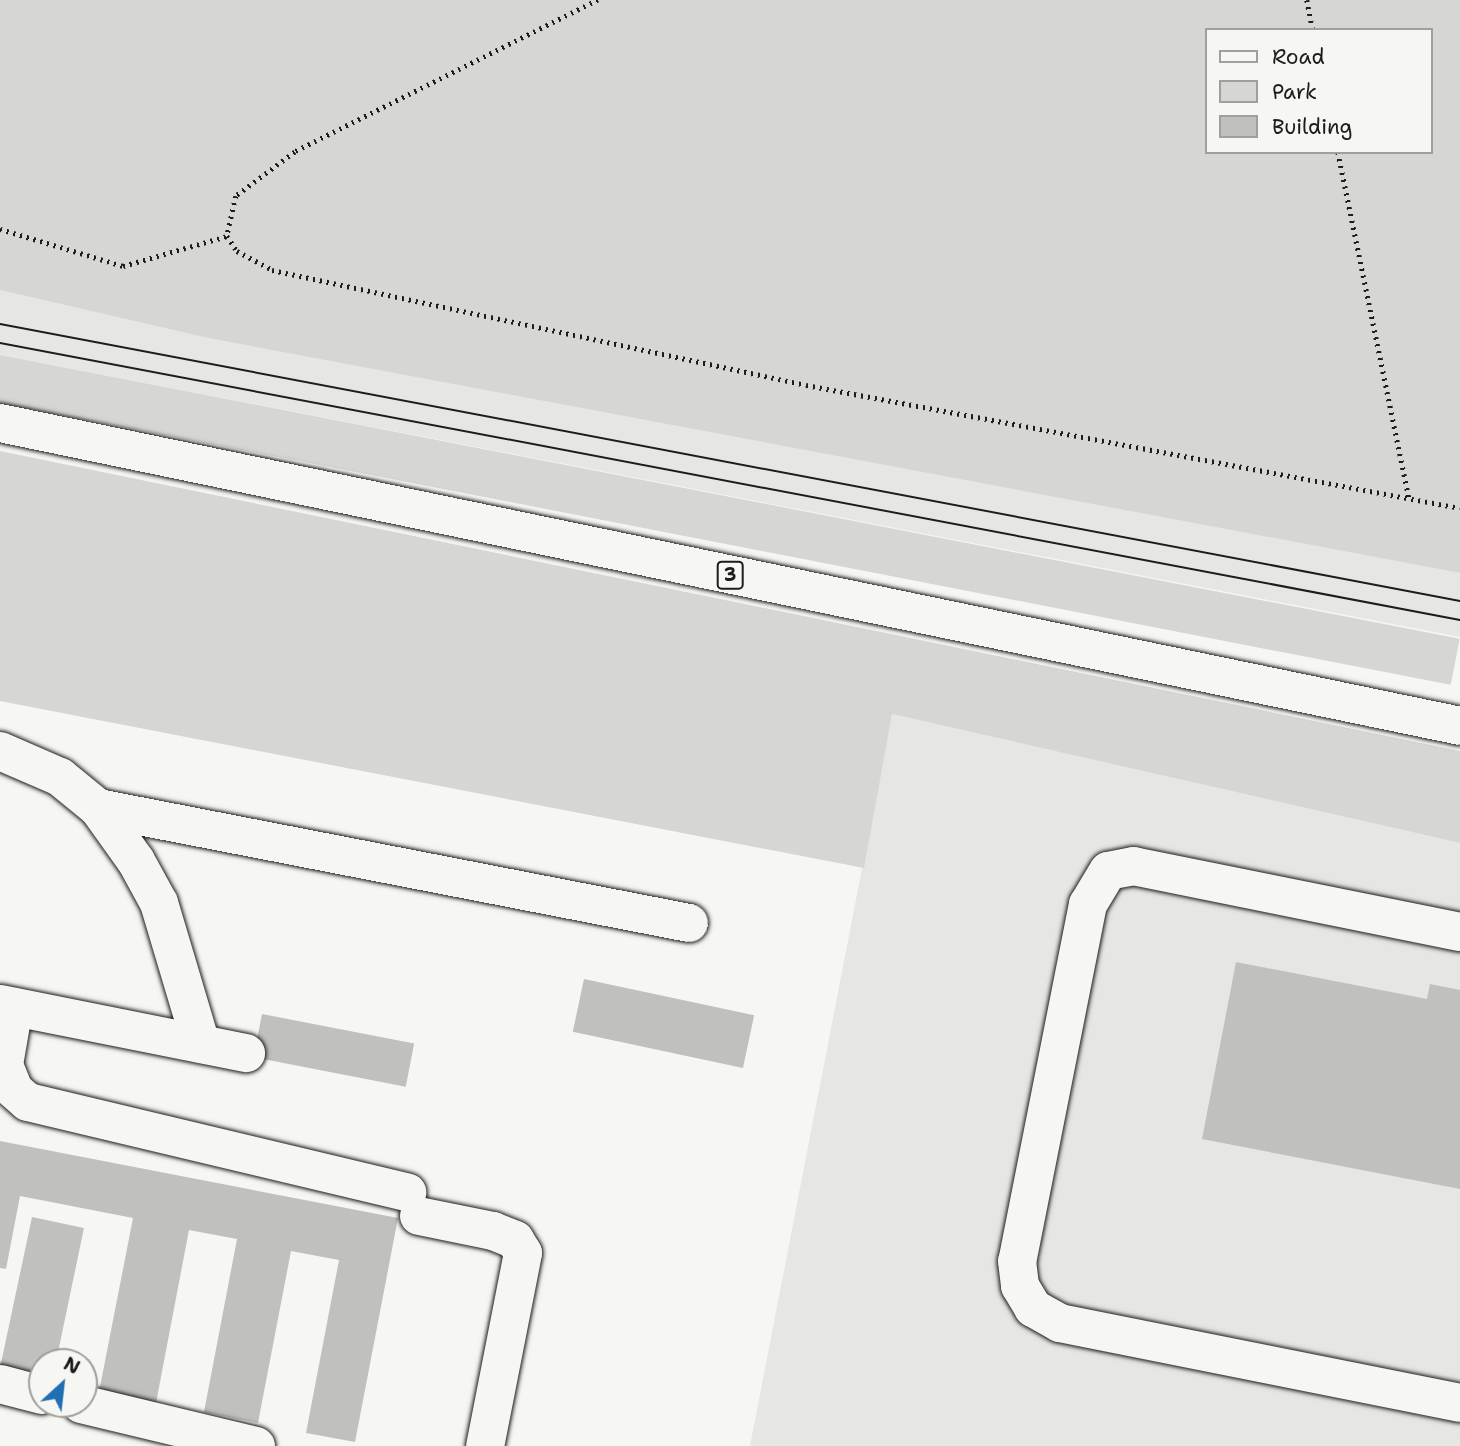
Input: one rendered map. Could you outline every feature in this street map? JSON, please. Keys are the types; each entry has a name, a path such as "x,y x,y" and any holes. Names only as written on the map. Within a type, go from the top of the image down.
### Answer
{"main road":[{"name":"3","path":"0,423 1460,726"},
{"path":"0,751 60,777 98,808 159,903 201,1044"},
{"path":"98,808 689,923"},
{"path":"1460,932 1134,866 1108,871 1088,904 1017,1261 1020,1286 1033,1308 1060,1323 1460,1403"},
{"path":"246,1053 7,1005 4,1065 14,1090 28,1102 413,1204 515,1240 523,1253 524,1272 485,1446"},
{"path":"0,1384 28,1391"},
{"path":"98,1408 242,1444"}],"path":[{"path":"598,0 295,152 236,196 227,236 237,251 272,270 806,386 1460,508"},
{"path":"1307,0 1313,28"},
{"path":"1338,154 1409,499"},
{"path":"0,229 123,266 227,236"}],"shaded area":[{"path":"0,290 208,338 1460,573 1460,637 0,355"},
{"path":"892,714 1460,843 1460,1446 750,1446"}],"green space":[{"path":"0,0 1460,0 1460,573 208,338 0,290"},
{"path":"0,355 1460,639 1451,685 0,403"},
{"path":"0,451 1460,751 1460,843 892,714 864,868 0,701"}],"building":[{"path":"1236,962 1427,999 1430,984 1460,990 1460,1189 1202,1139"},
{"path":"584,979 754,1015 743,1068 573,1032"},
{"path":"262,1014 414,1044 406,1087 254,1057"},
{"path":"0,1141 398,1218 355,1442 306,1433 339,1260 291,1251 258,1423 204,1412 237,1239 189,1230 156,1403 99,1392 133,1218 20,1196 6,1269 0,1268"},
{"path":"32,1217 84,1228 59,1348 28,1348 28,1373 0,1368"}],"tram line":[{"path":"0,324 1460,601"},
{"path":"0,343 1460,620"}]}
